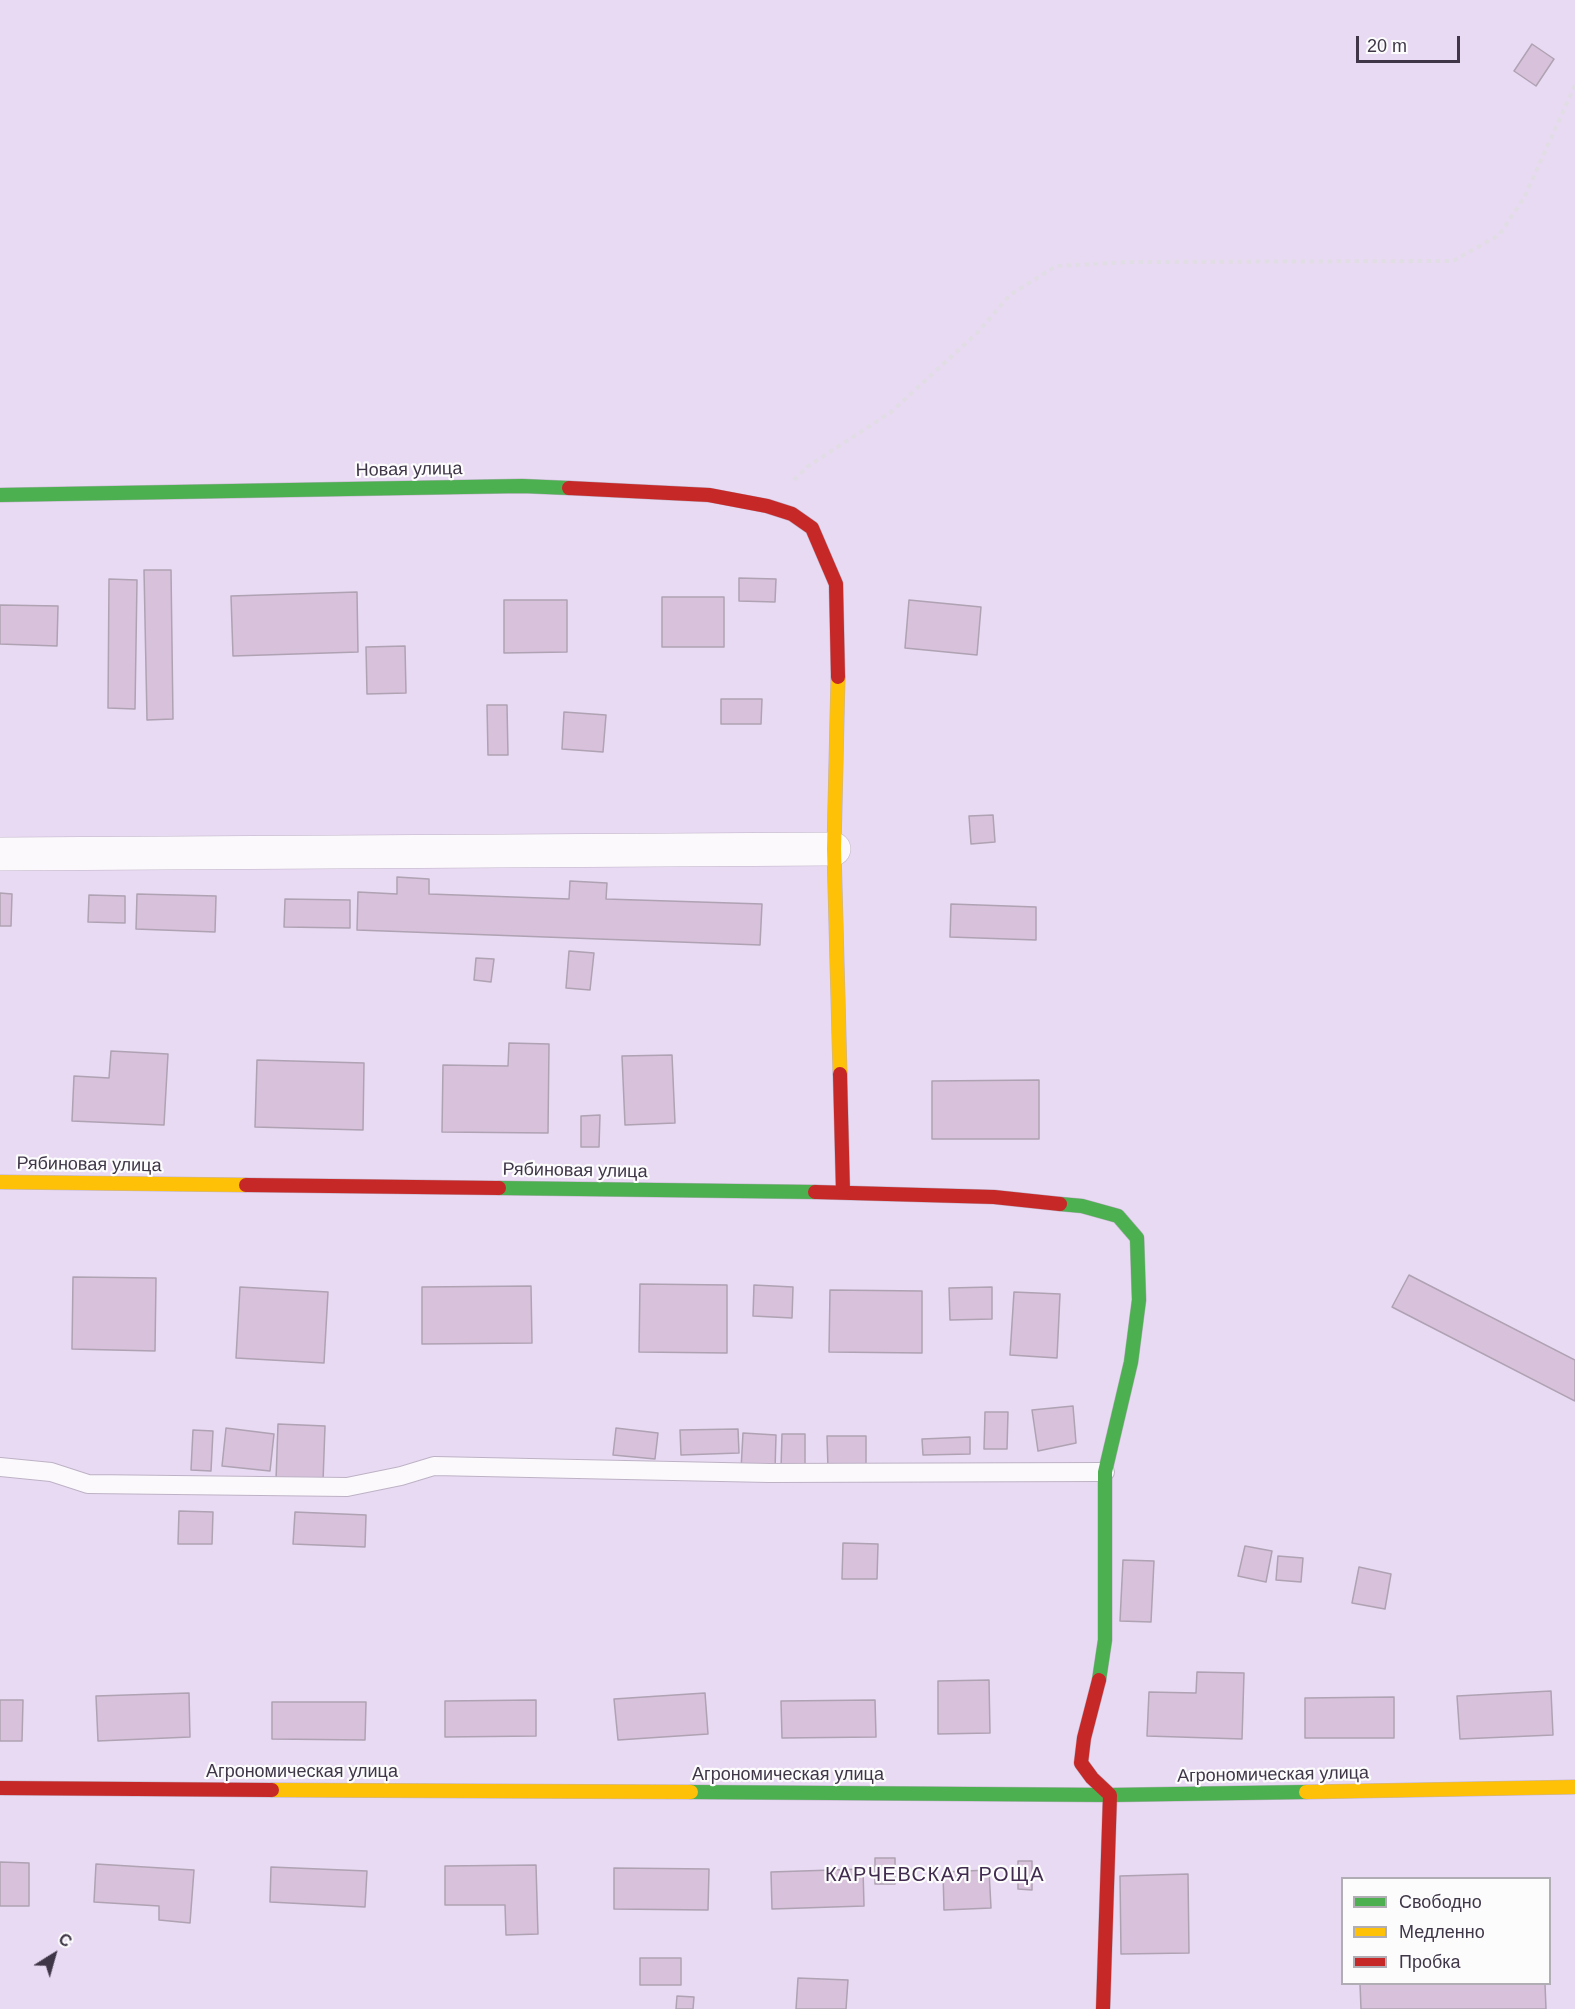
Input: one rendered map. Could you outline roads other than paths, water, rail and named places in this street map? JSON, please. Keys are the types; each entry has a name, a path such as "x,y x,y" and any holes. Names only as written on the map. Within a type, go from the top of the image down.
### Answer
{"street":[{"name":"Новая улица","path":"0,495 522,486 710,495 767,506 792,514 812,528 836,584 838,666 834,849"},
{"path":"0,854 834,849 843,1192"},
{"name":"Рябиновая улица","path":"0,1182 843,1192 994,1197 1082,1206 1118,1216 1137,1238 1139,1300 1131,1362 1105,1472"},
{"path":"1103,2009 1110,1796 1081,1763 1084,1738 1097,1690 1105,1640 1105,1472"},
{"name":"Агрономическая улица","path":"0,1788 1110,1796 1575,1787"}],"lane":[{"path":"0,1467 51,1472 88,1484 335,1487 346,1487 401,1476 435,1466 769,1473 1105,1472"}],"district":[{"name":"КАРЧЕВСКАЯ РОЩА","path":"935,1875"}]}
